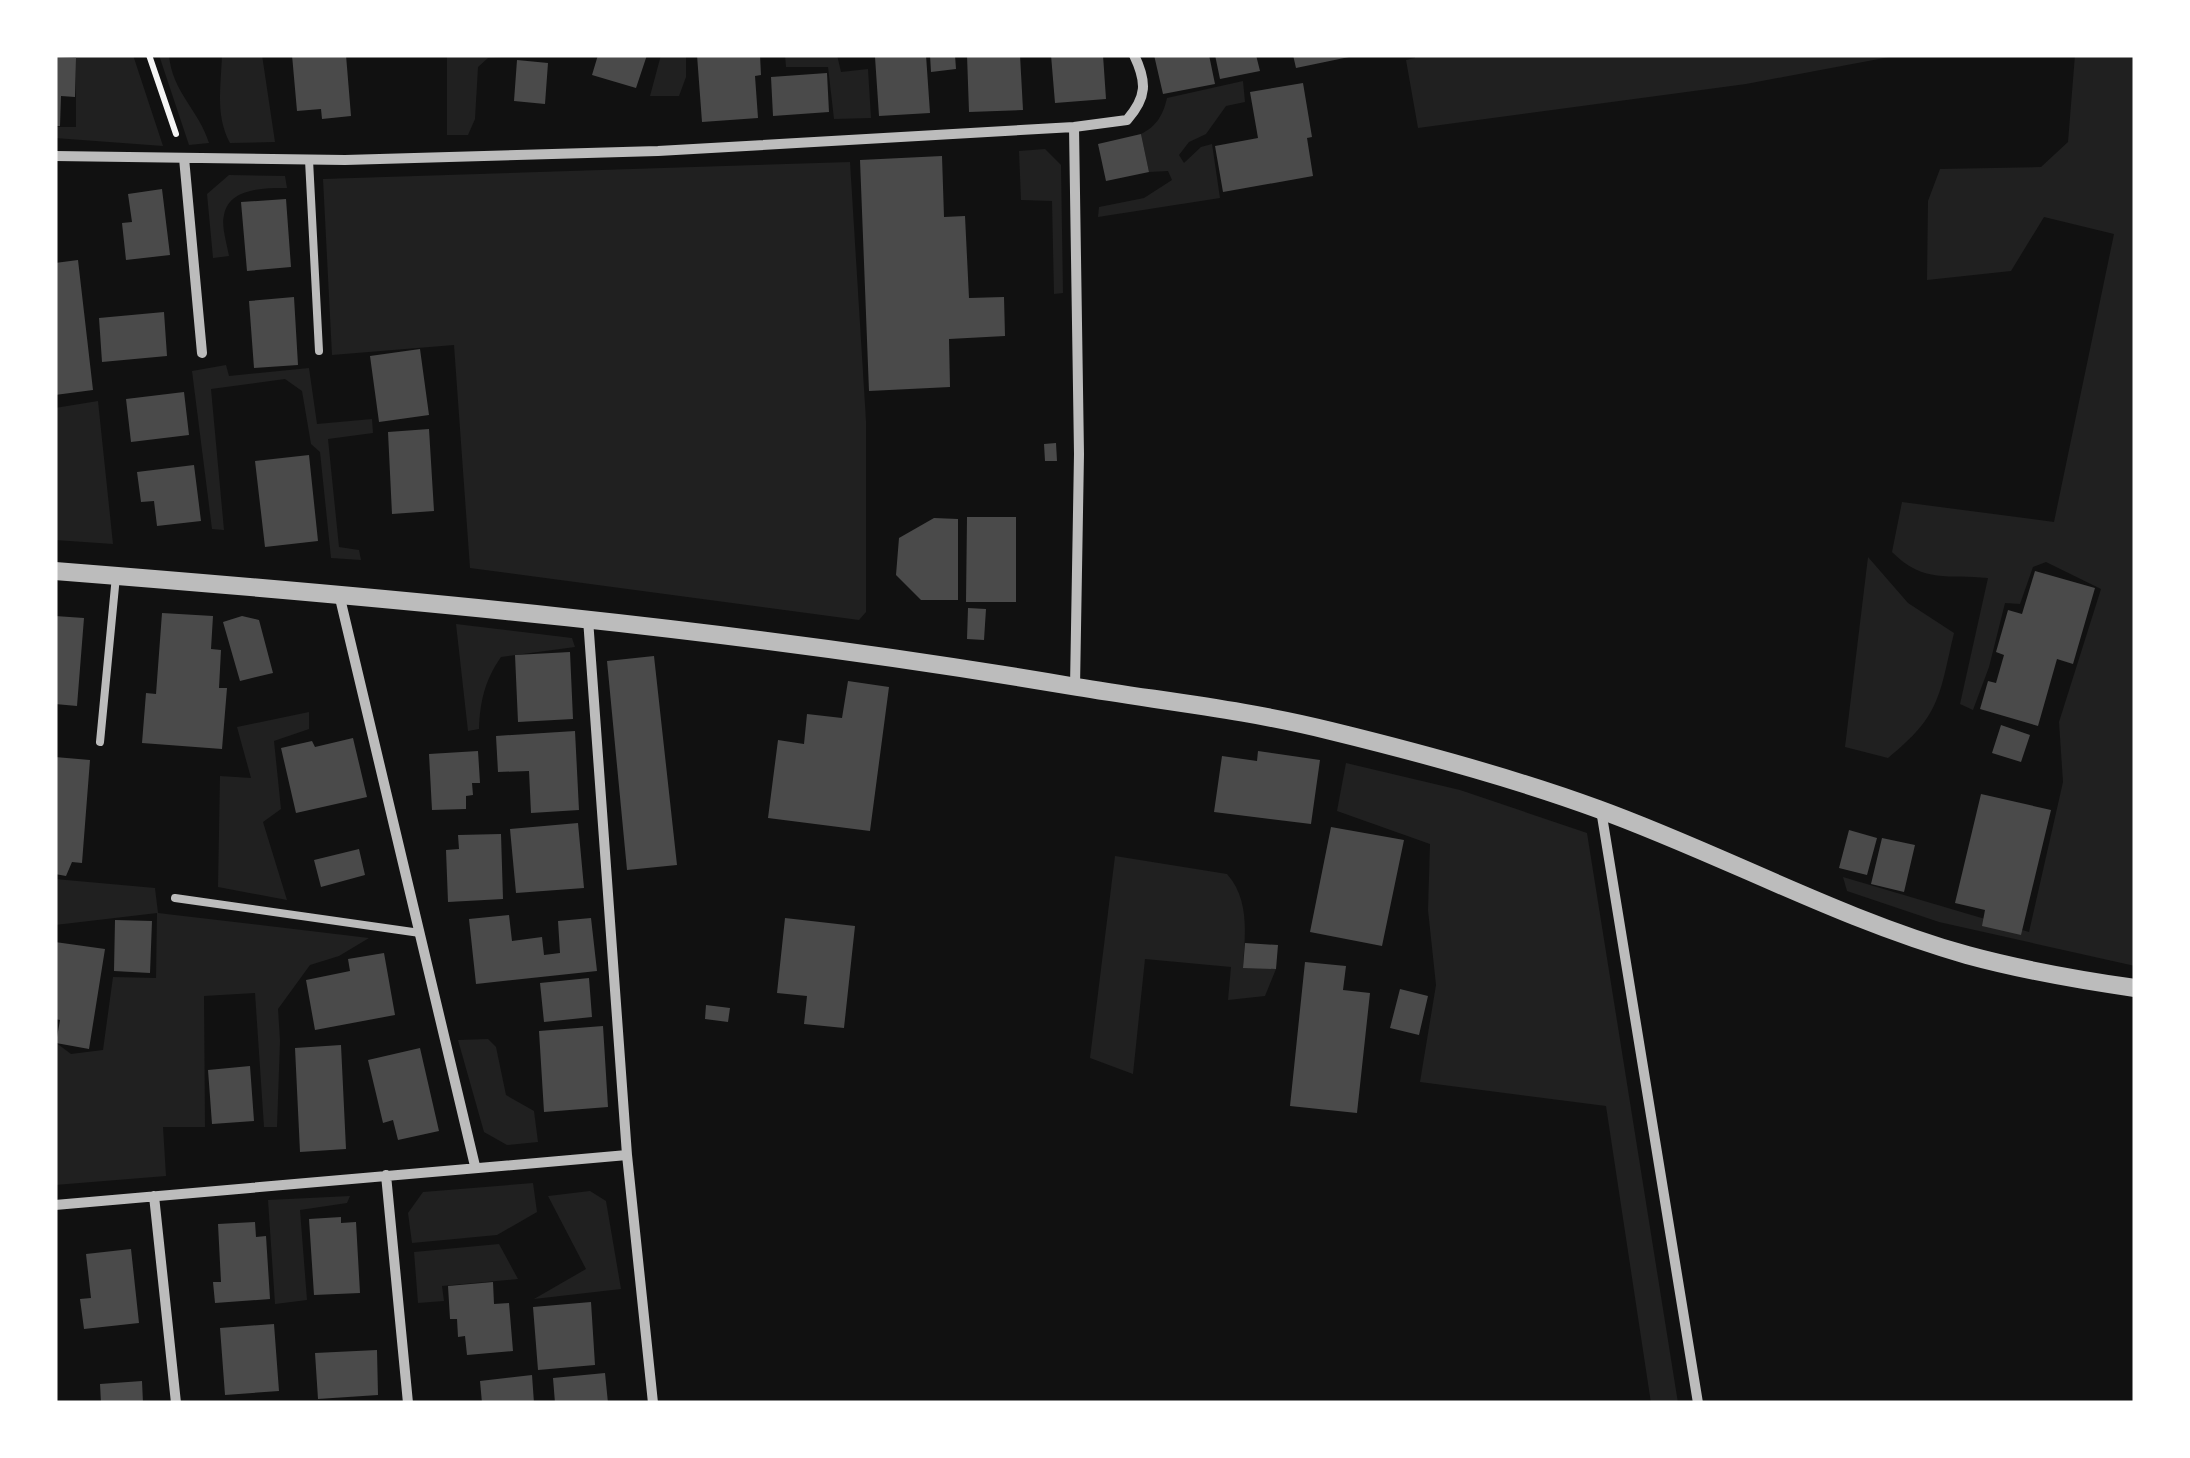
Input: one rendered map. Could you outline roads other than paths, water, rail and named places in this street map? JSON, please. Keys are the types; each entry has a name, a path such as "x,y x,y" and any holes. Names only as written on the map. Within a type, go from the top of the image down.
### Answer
{"street":[{"path":"55,156 308,160 658,151 1074,127 1128,120 1142,102 1146,86 1134,55"},
{"path":"1074,127 1079,454 1075,687"},
{"path":"184,158 202,353"},
{"path":"55,572 588,618 951,665 1322,728 1478,768 1601,810 1864,920 1966,954 2074,980 2135,988"},
{"path":"340,594 475,1166"},
{"path":"588,618 627,1155 653,1403"},
{"path":"1601,810 1698,1403"},
{"path":"55,1204 627,1155"},
{"path":"386,1174 408,1403"},
{"path":"154,1196 176,1403"}],"lane":[{"path":"308,160 319,352"},
{"path":"100,742 116,576"},
{"path":"175,898 420,934"}]}
